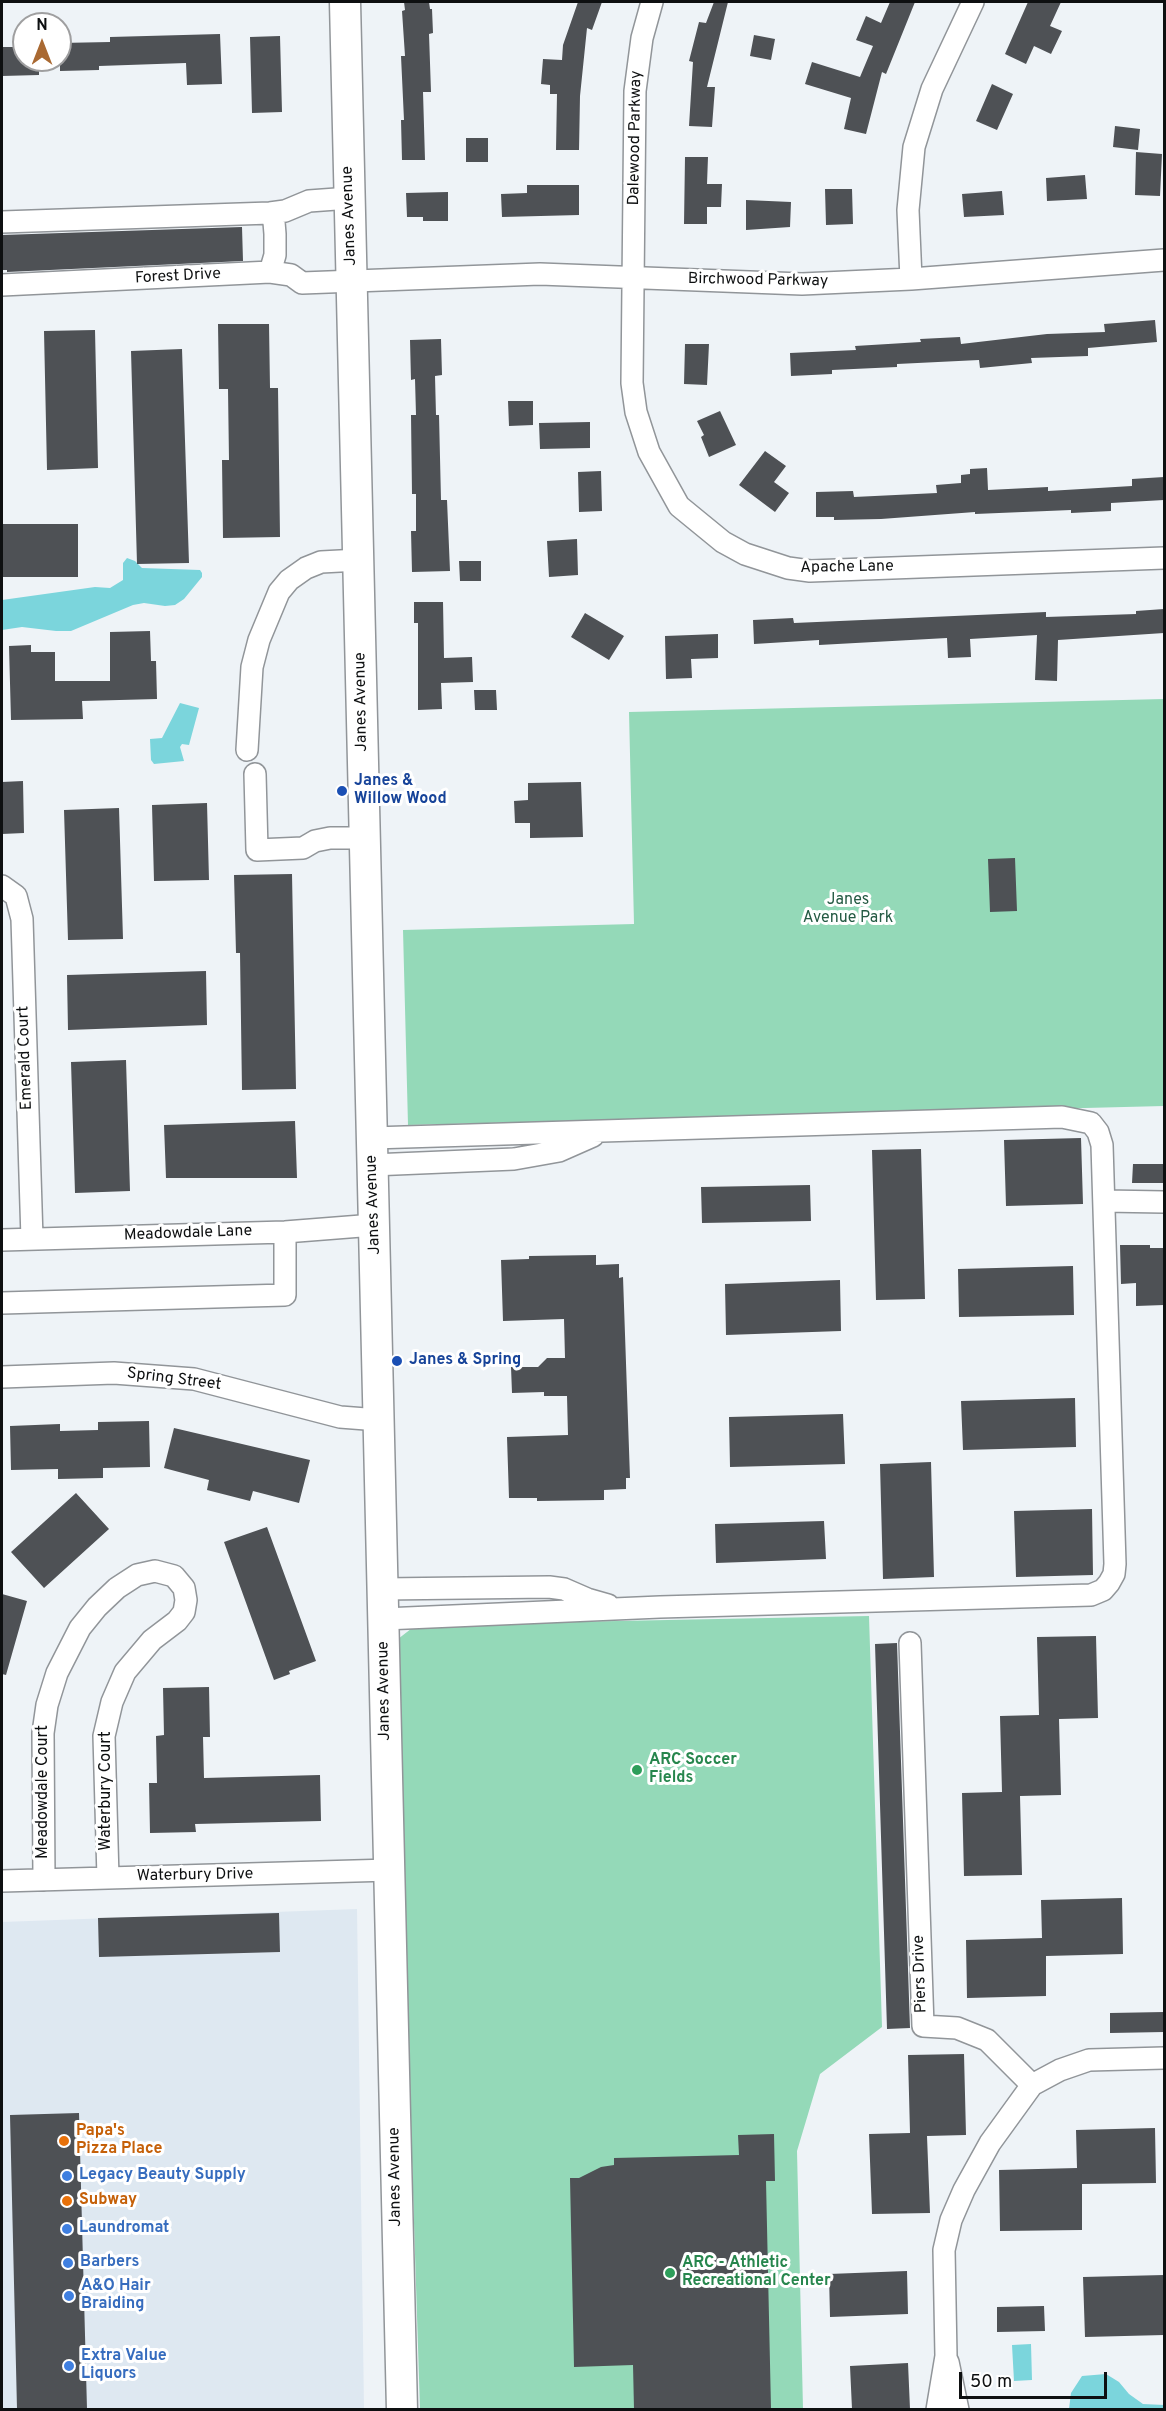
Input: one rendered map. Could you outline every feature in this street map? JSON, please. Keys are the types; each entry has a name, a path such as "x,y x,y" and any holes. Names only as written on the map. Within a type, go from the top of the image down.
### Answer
{"street":[{"name":"Janes Avenue","path":"345,2 402,2409"},
{"name":"Dalewood Parkway","path":"634,277 635,91 642,38 652,2"},
{"path":"911,279 908,210 909,178 914,147 932,89 973,2"},
{"path":"2,222 270,213 285,211 309,201 350,198"},
{"path":"270,213 274,222 275,234 275,255 270,272"},
{"name":"Birchwood Parkway","path":"352,281 492,275 634,277 802,284 911,279 1164,260"},
{"name":"Forest Drive","path":"2,285 270,272 291,275 302,283 352,281"},
{"name":"Apache Lane","path":"634,277 632,383 636,412 649,452 679,506 723,542 745,554 788,568 810,571 1164,558"},
{"path":"247,750 252,667 259,640 279,592 290,579 306,568 321,562 359,560"},
{"path":"255,774 257,850 303,848 315,841 330,838 366,838"},
{"name":"Emerald Court","path":"2,886 16,896 22,919 32,1239"},
{"path":"372,1152 605,1131 1062,1117 1091,1123 1098,1132 1102,1145 1115,1563 1114,1574 1102,1590 1091,1594 623,1608 384,1619"},
{"path":"1104,1201 1164,1202"},
{"name":"Meadowdale Lane","path":"2,1240 285,1232 374,1225"},
{"path":"2,1303 285,1295 285,1232"},
{"name":"Spring Street","path":"2,1377 114,1373 194,1379 340,1417 379,1420"},
{"name":"Meadowdale Court","path":"44,1880 43,1733 47,1705 57,1673 68,1650 80,1628 97,1607 117,1588 137,1575 155,1571 174,1576 184,1588"},
{"path":"383,1589 531,1586 564,1589 587,1599 623,1608"},
{"name":"Waterbury Court","path":"108,1878 104,1736 112,1702 125,1672 152,1640 177,1621 184,1612 186,1600 184,1588"},
{"name":"Piers Drive","path":"910,1643 923,2026 957,2028 987,2040 1032,2085"},
{"name":"Waterbury Drive","path":"2,1881 390,1870"},
{"path":"937,2409 946,2356 944,2250 951,2220 964,2190 990,2143 1032,2085 1060,2070 1089,2060 1164,2058"},
{"path":"946,2356 958,2409"}],"shaded area":[{"path":"357,1909 364,2409 2,2409 2,1922"}],"green space":[{"name":"Janes Avenue Park","path":"1164,699 1164,1106 408,1125 403,930 634,924 629,712"},
{"path":"869,1616 882,2027 820,2074 797,2151 803,2409 420,2409 404,1913 398,1639 416,1625"}],"water":[{"path":"127,558 135,561 142,568 200,570 202,577 184,599 175,605 144,603 133,605 71,631 22,627 2,630 2,600 95,587 110,588 123,580 123,563"},
{"path":"180,703 199,708 189,745 182,744 180,747 184,761 154,764 151,760 150,739 162,738"},
{"path":"1031,2344 1032,2380 1014,2381 1012,2345"},
{"path":"1106,2374 1119,2382 1129,2394 1143,2404 1164,2405 1164,2409 1069,2409 1071,2393 1082,2376"}],"building":[{"path":"404,2 429,2 430,9 432,9 433,33 429,34 431,92 423,92 425,160 402,160 401,120 404,120 401,56 405,56 402,11 405,10"},
{"path":"578,2 602,2 592,30 587,28 580,96 579,150 556,150 557,94 550,94 550,85 541,84 543,59 562,60 563,45"},
{"path":"714,2 728,2 707,87 715,87 712,127 689,126 693,62 689,61 699,22 706,23"},
{"path":"890,2 915,2 886,74 882,72 866,134 844,129 851,98 805,84 812,62 860,77 873,46 856,40 866,16 881,23"},
{"path":"1028,2 1061,2 1050,26 1062,31 1051,54 1034,46 1026,64 1005,54"},
{"path":"220,34 222,84 187,85 186,63 99,66 99,70 72,71 72,43 110,42 110,37"},
{"path":"754,35 775,39 771,60 750,56"},
{"path":"280,36 282,112 252,113 250,37"},
{"path":"2,47 12,47 12,72 39,72 39,75 2,76"},
{"path":"992,84 1013,94 997,130 976,121"},
{"path":"1115,126 1140,129 1138,150 1113,147"},
{"path":"466,138 488,138 488,162 466,162"},
{"path":"1136,152 1162,154 1160,196 1135,195"},
{"path":"685,157 708,157 707,184 722,184 721,207 707,207 707,224 684,224"},
{"path":"1085,175 1087,199 1047,201 1046,178"},
{"path":"527,185 579,185 579,215 502,217 501,194 527,193"},
{"path":"825,189 852,189 853,224 826,225"},
{"path":"1002,191 1004,215 964,217 962,194"},
{"path":"448,192 448,221 423,221 423,217 407,217 406,193"},
{"path":"746,200 791,202 790,227 746,230"},
{"path":"242,227 243,261 7,272 7,270 2,270 2,235"},
{"path":"1155,320 1157,342 1088,348 1088,356 1031,358 1032,363 980,368 979,360 897,364 897,367 832,370 832,374 791,376 790,353 856,350 855,346 921,342 920,339 960,337 961,344 1047,334 1105,332 1104,324"},
{"path":"218,324 269,324 270,388 278,388 280,537 223,538 222,460 229,460 228,389 219,389"},
{"path":"95,330 98,468 47,470 44,331"},
{"path":"441,339 442,375 435,376 436,415 439,415 441,500 447,500 450,571 412,572 411,531 416,531 416,494 412,494 411,415 416,415 415,379 411,380 410,340"},
{"path":"685,344 709,344 707,385 684,384"},
{"path":"182,349 189,563 137,564 131,351"},
{"path":"508,401 533,401 533,425 509,426"},
{"path":"720,411 736,445 709,457 701,437 704,435 697,421"},
{"path":"590,422 590,448 540,449 539,423"},
{"path":"765,451 786,466 774,482 789,493 775,512 739,485"},
{"path":"987,468 988,490 1048,487 1048,491 1132,486 1132,479 1164,477 1164,500 1111,503 1111,511 1071,513 1071,510 975,514 975,512 834,520 834,517 816,517 816,492 853,491 854,497 937,493 936,485 961,483 961,475 970,474 970,469"},
{"path":"601,471 602,511 579,512 578,472"},
{"path":"2,524 78,524 78,577 2,577"},
{"path":"577,539 578,575 549,577 547,541"},
{"path":"459,561 481,561 481,581 460,581"},
{"path":"414,602 443,602 444,658 472,657 473,682 441,683 442,709 418,710 418,623 414,623"},
{"path":"1164,609 1164,633 1058,640 1057,681 1035,680 1037,635 970,639 971,657 948,658 947,638 819,645 819,640 754,644 753,620 793,618 794,623 1046,612 1046,617 1136,614 1136,611"},
{"path":"585,613 624,636 609,660 571,637"},
{"path":"150,631 151,661 156,661 157,699 82,701 83,719 11,720 9,646 31,645 31,652 55,652 55,681 110,681 110,632"},
{"path":"718,634 718,658 691,659 692,678 666,679 665,636"},
{"path":"474,690 496,690 497,710 475,710"},
{"path":"23,781 24,833 2,834 2,782"},
{"path":"581,782 583,837 530,838 530,823 515,823 514,801 528,800 528,783"},
{"path":"207,803 209,880 154,881 152,805"},
{"path":"119,808 123,939 68,940 64,810"},
{"path":"1015,858 1017,911 990,912 988,859"},
{"path":"292,874 296,1089 242,1090 240,953 236,953 234,875"},
{"path":"206,971 207,1025 68,1030 67,975"},
{"path":"126,1060 130,1191 75,1193 71,1062"},
{"path":"295,1121 297,1178 166,1178 164,1125"},
{"path":"1081,1138 1083,1204 1006,1206 1004,1140"},
{"path":"921,1149 925,1299 876,1300 872,1150"},
{"path":"1133,1164 1164,1164 1164,1183 1132,1183"},
{"path":"810,1185 811,1221 702,1223 701,1187"},
{"path":"1120,1245 1150,1245 1150,1248 1164,1248 1164,1305 1136,1306 1136,1283 1121,1284"},
{"path":"596,1255 596,1265 619,1264 619,1278 623,1277 630,1478 626,1478 626,1489 604,1490 604,1500 537,1501 537,1498 509,1498 507,1437 568,1435 567,1396 544,1396 544,1392 512,1393 511,1367 538,1367 547,1358 565,1358 564,1319 503,1321 501,1260 529,1259 529,1256"},
{"path":"1073,1266 1074,1315 959,1317 958,1269"},
{"path":"840,1280 841,1331 726,1335 725,1284"},
{"path":"1075,1398 1076,1447 963,1450 961,1401"},
{"path":"843,1414 845,1464 730,1467 729,1417"},
{"path":"149,1421 150,1467 103,1468 103,1478 58,1479 58,1469 11,1470 10,1426 60,1424 60,1431 98,1430 98,1422"},
{"path":"174,1428 310,1460 299,1503 253,1491 250,1501 207,1490 209,1480 164,1468"},
{"path":"931,1462 934,1577 883,1579 880,1464"},
{"path":"76,1493 109,1529 44,1588 11,1552"},
{"path":"1092,1509 1093,1575 1016,1577 1014,1511"},
{"path":"824,1521 826,1559 716,1563 715,1524"},
{"path":"267,1527 316,1661 289,1671 290,1674 274,1680 224,1542"},
{"path":"2,1594 27,1601 6,1675 2,1674"},
{"path":"1096,1636 1098,1718 1059,1719 1061,1795 1020,1796 1022,1875 964,1876 962,1793 1002,1792 1000,1716 1039,1715 1037,1637"},
{"path":"897,1643 910,2028 887,2029 875,1644"},
{"path":"209,1687 210,1737 203,1737 204,1778 320,1775 321,1821 195,1824 196,1832 150,1833 149,1783 157,1783 156,1736 164,1735 163,1688"},
{"path":"1122,1898 1123,1954 1046,1956 1046,1996 967,1998 966,1940 1042,1938 1041,1900"},
{"path":"279,1913 280,1952 99,1957 98,1918"},
{"path":"1164,2012 1164,2032 1110,2033 1110,2013"},
{"path":"964,2054 966,2135 927,2136 930,2213 872,2214 869,2134 910,2133 908,2055"},
{"path":"79,2113 87,2409 17,2409 10,2115"},
{"path":"1155,2128 1156,2183 1082,2184 1082,2230 1000,2231 999,2170 1077,2168 1076,2130"},
{"name":"ARC - Athletic Recreational Center","path":"774,2134 775,2181 766,2181 771,2409 634,2409 633,2365 574,2367 570,2178 579,2178 601,2167 614,2165 614,2158 739,2155 738,2135"},
{"path":"907,2271 908,2314 830,2317 829,2274"},
{"path":"1164,2275 1164,2335 1085,2337 1083,2277"},
{"path":"1044,2306 1045,2331 997,2332 997,2307"},
{"path":"908,2363 910,2409 852,2409 850,2366"}],"place":[{"name":"Janes & Willow Wood","path":"342,791"},
{"name":"Janes & Spring","path":"397,1361"},
{"name":"ARC Soccer Fields","path":"637,1770"},
{"name":"Papa's Pizza Place","path":"64,2141"},
{"name":"Legacy Beauty Supply","path":"67,2176"},
{"name":"Subway","path":"67,2201"},
{"name":"Laundromat","path":"67,2229"},
{"name":"Barbers","path":"68,2263"},
{"name":"ARC - Athletic Recreational Center","path":"670,2273"},
{"name":"A&O Hair Braiding","path":"69,2296"},
{"name":"Extra Value Liquors","path":"69,2366"}]}
